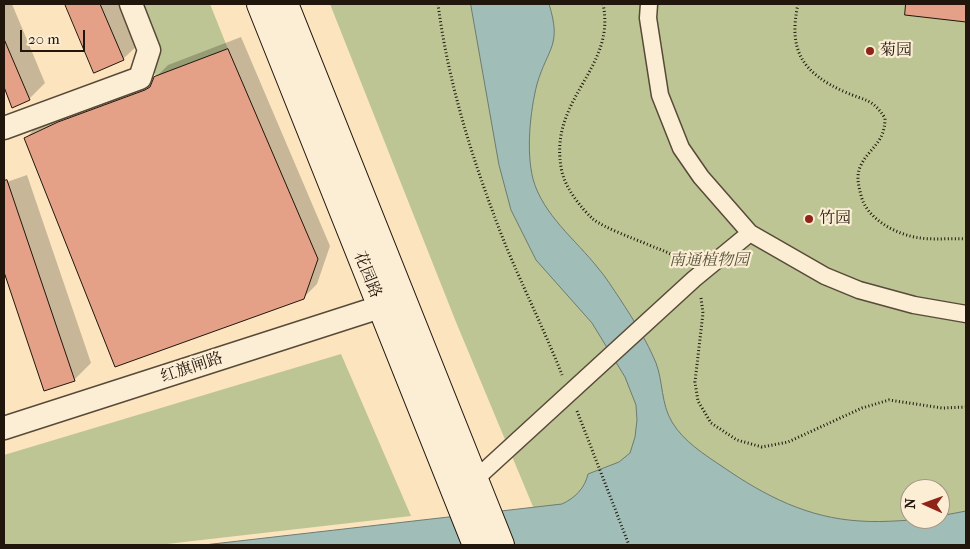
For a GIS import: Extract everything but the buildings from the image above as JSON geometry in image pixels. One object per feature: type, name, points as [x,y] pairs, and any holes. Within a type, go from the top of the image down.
[{"type":"main road","name":"花园路","points":[[261,4],[380,307],[469,496],[500,545]]},
{"type":"main road","name":"花园路","points":[[284,4],[469,496],[477,545]]},
{"type":"street","points":[[4,128],[140,78],[149,50],[131,4]]},
{"type":"street","points":[[650,4],[648,18],[660,95],[681,148],[701,177],[750,233],[825,276],[859,290],[914,306],[966,314]]},
{"type":"street","points":[[469,496],[570,393],[694,278],[750,233]]},
{"type":"street","name":"红旗闸路","points":[[4,428],[380,307]]},
{"type":"path","points":[[438,4],[453,86],[477,167],[500,232],[570,393],[629,545]]},
{"type":"path","points":[[798,4],[794,40],[799,56],[807,67],[820,79],[846,92],[869,99],[886,118],[886,128],[874,150],[861,164],[857,178],[862,200],[874,218],[897,233],[920,238],[966,240]]},
{"type":"green space","points":[[126,4],[210,4],[228,49],[156,76]]},
{"type":"green space","name":"南通植物园","points":[[330,4],[966,4],[966,545],[549,545],[456,322]]},
{"type":"green space","points":[[341,354],[411,516],[158,545],[4,545],[4,455]]},
{"type":"water","points":[[471,4],[549,4],[553,18],[554,38],[537,84],[532,107],[529,144],[533,179],[544,204],[552,216],[604,275],[640,330],[656,363],[668,415],[677,429],[688,441],[739,478],[771,496],[805,510],[841,519],[900,521],[900,529],[950,529],[950,514],[966,511],[966,545],[204,545],[562,504],[579,492],[588,474],[619,462],[630,453],[635,437],[637,420],[636,405],[625,377],[592,323],[536,260],[511,210],[499,165]]},
{"type":"place","name":"菊园","points":[[870,51]]},
{"type":"place","name":"竹园","points":[[809,219]]}]
